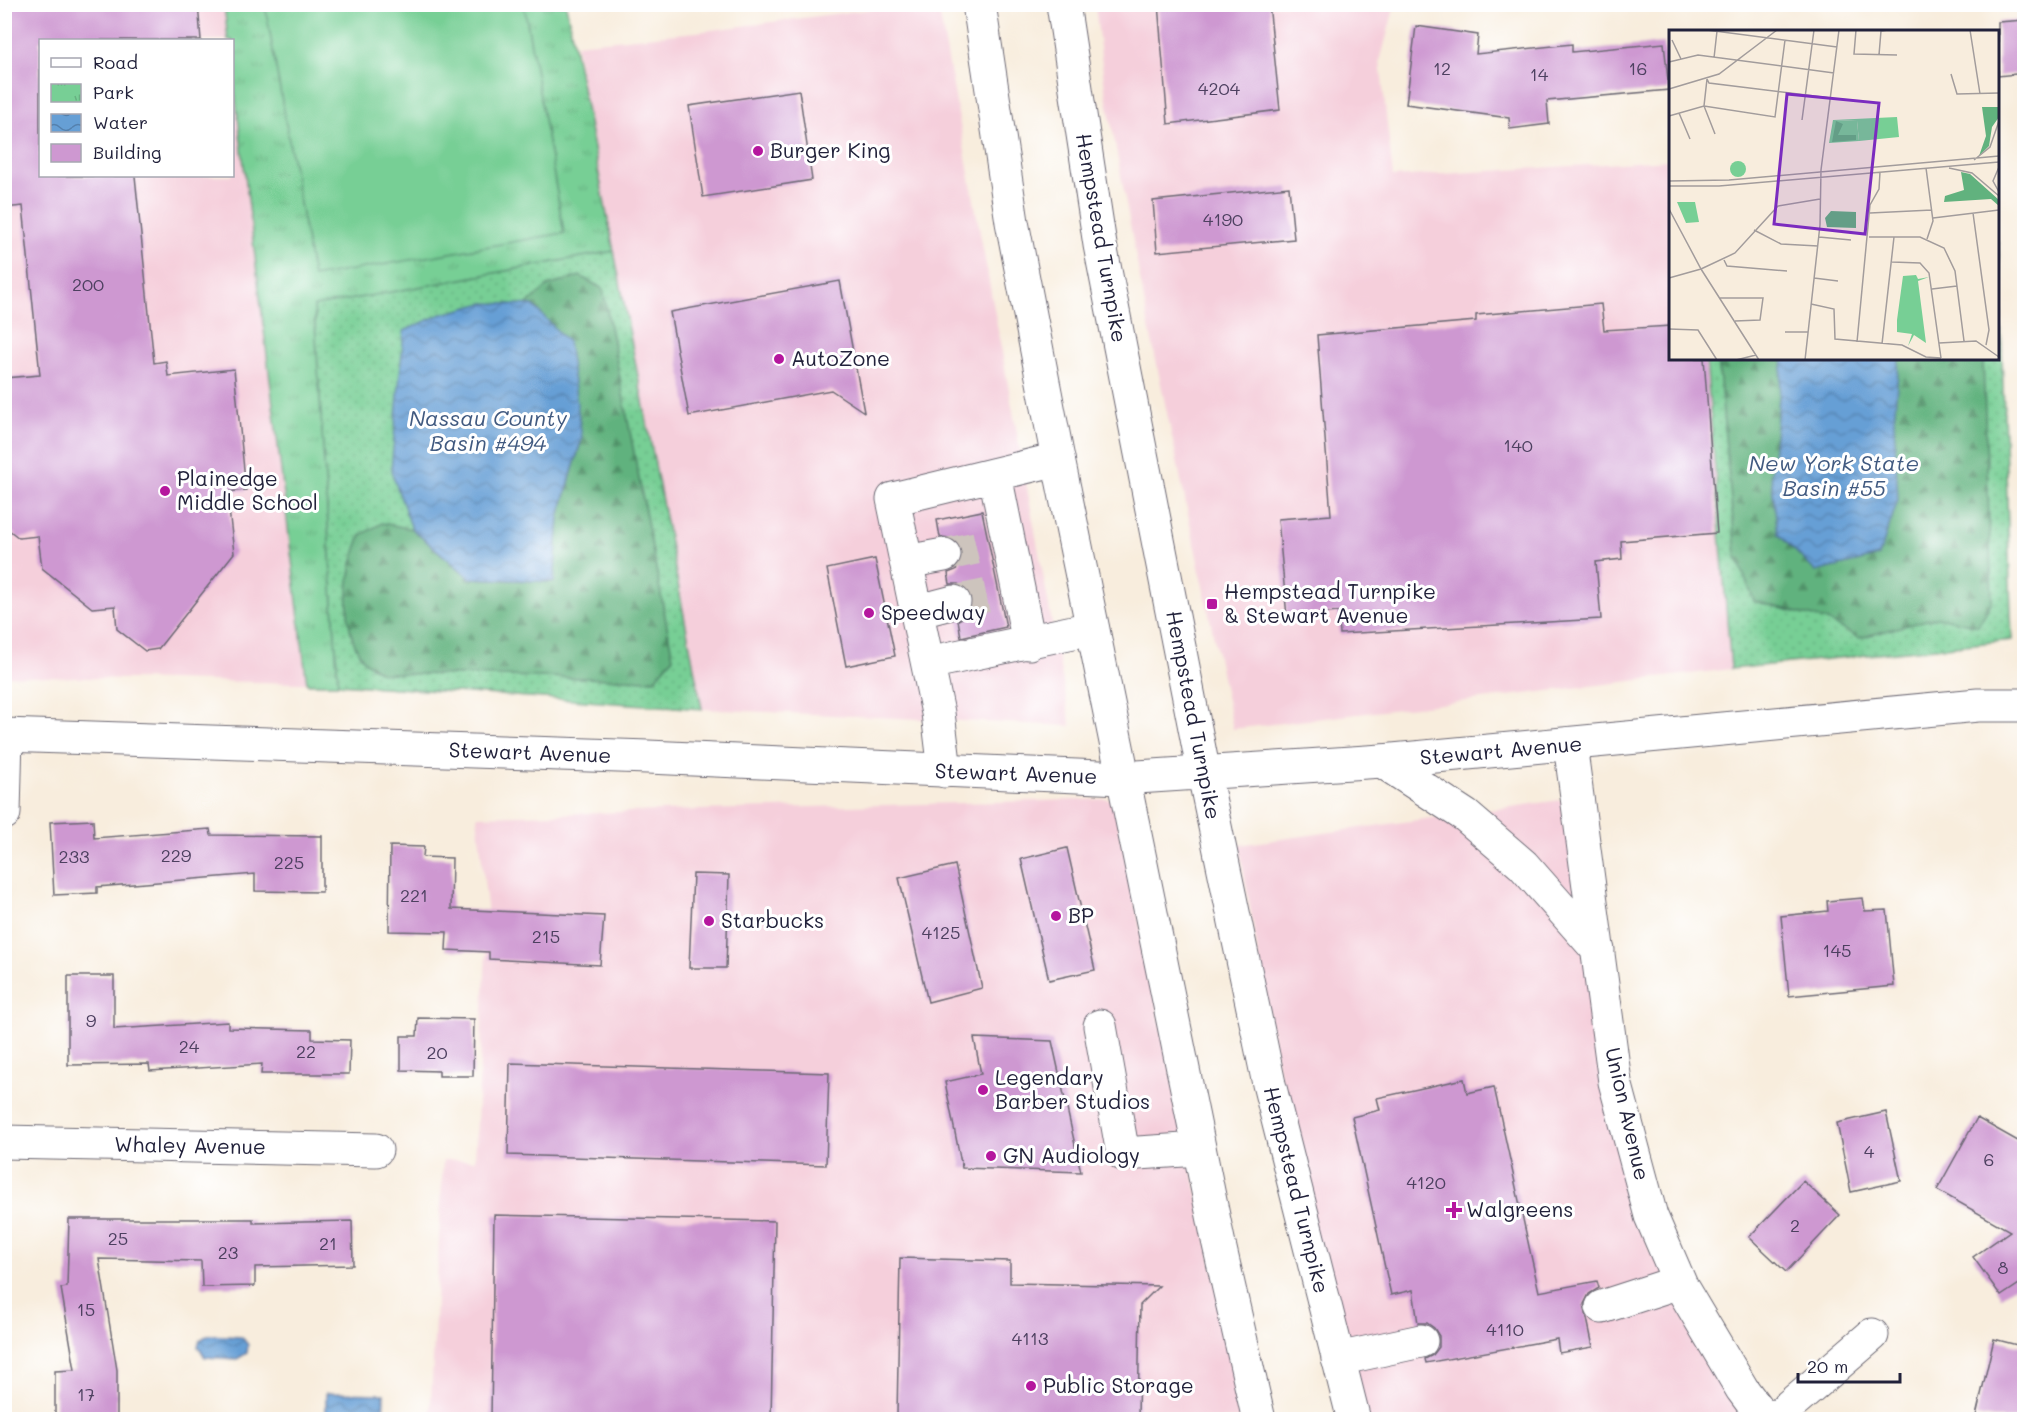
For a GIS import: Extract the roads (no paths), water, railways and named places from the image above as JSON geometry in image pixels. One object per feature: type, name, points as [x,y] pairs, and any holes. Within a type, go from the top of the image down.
[{"type":"main road","points":[[979,4],[1012,222],[1058,459],[1199,1149],[1259,1419]]},
{"type":"main road","name":"Hempstead Turnpike","points":[[1063,4],[1100,245],[1204,774],[1269,1084],[1354,1419]]},
{"type":"main road","points":[[945,771],[928,663],[893,499],[1058,459]]},
{"type":"main road","points":[[995,475],[998,542],[1008,591],[1029,643]]},
{"type":"main road","points":[[906,562],[944,555]]},
{"type":"main road","points":[[916,612],[954,602]]},
{"type":"main road","points":[[928,663],[1092,628]]},
{"type":"main road","name":"Stewart Avenue","points":[[5,735],[636,757],[1122,778],[1382,762],[1978,705],[2025,705]]},
{"type":"main road","points":[[4,813],[5,735]]},
{"type":"main road","name":"Union Avenue","points":[[1570,744],[1615,1082],[1651,1216],[1679,1282],[1742,1389],[1765,1419]]},
{"type":"main road","points":[[1382,762],[1466,816],[1523,865],[1598,950]]},
{"type":"main road","points":[[1100,1026],[1123,1154],[1199,1149]]},
{"type":"main road","name":"Whaley Avenue","points":[[4,1142],[376,1150]]},
{"type":"main road","points":[[1602,1307],[1679,1282]]},
{"type":"main road","points":[[1773,1419],[1872,1335]]},
{"type":"main road","points":[[1338,1359],[1421,1341]]},
{"type":"water","name":"Nassau County Basin #494","points":[[484,303],[533,305],[568,342],[582,438],[559,517],[554,582],[470,578],[412,529],[391,471],[404,331],[439,315]]},
{"type":"water","name":"New York State Basin #55","points":[[1783,360],[1899,360],[1894,422],[1898,500],[1879,556],[1816,572],[1778,534],[1771,476]]},
{"type":"water","points":[[208,1335],[242,1337],[248,1345],[247,1353],[237,1359],[205,1357],[198,1347],[200,1340]]},
{"type":"water","points":[[326,1393],[384,1394],[383,1419],[326,1419]]},
{"type":"tunnel","points":[[944,555],[989,545]]},
{"type":"tunnel","points":[[954,602],[999,593]]},
{"type":"place","name":"Burger King","points":[[758,151]]},
{"type":"place","name":"AutoZone","points":[[779,359]]},
{"type":"place","name":"Plainedge Middle School","points":[[165,491]]},
{"type":"place","name":"Hempstead Turnpike & Stewart Avenue","points":[[1212,604]]},
{"type":"place","name":"Speedway","points":[[869,613]]},
{"type":"place","name":"BP","points":[[1056,916]]},
{"type":"place","name":"Starbucks","points":[[709,921]]},
{"type":"place","name":"Legendary Barber Studios","points":[[983,1090]]},
{"type":"place","name":"GN Audiology","points":[[991,1156]]},
{"type":"place","name":"Walgreens","points":[[1454,1210]]},
{"type":"place","name":"Public Storage","points":[[1031,1386]]}]
